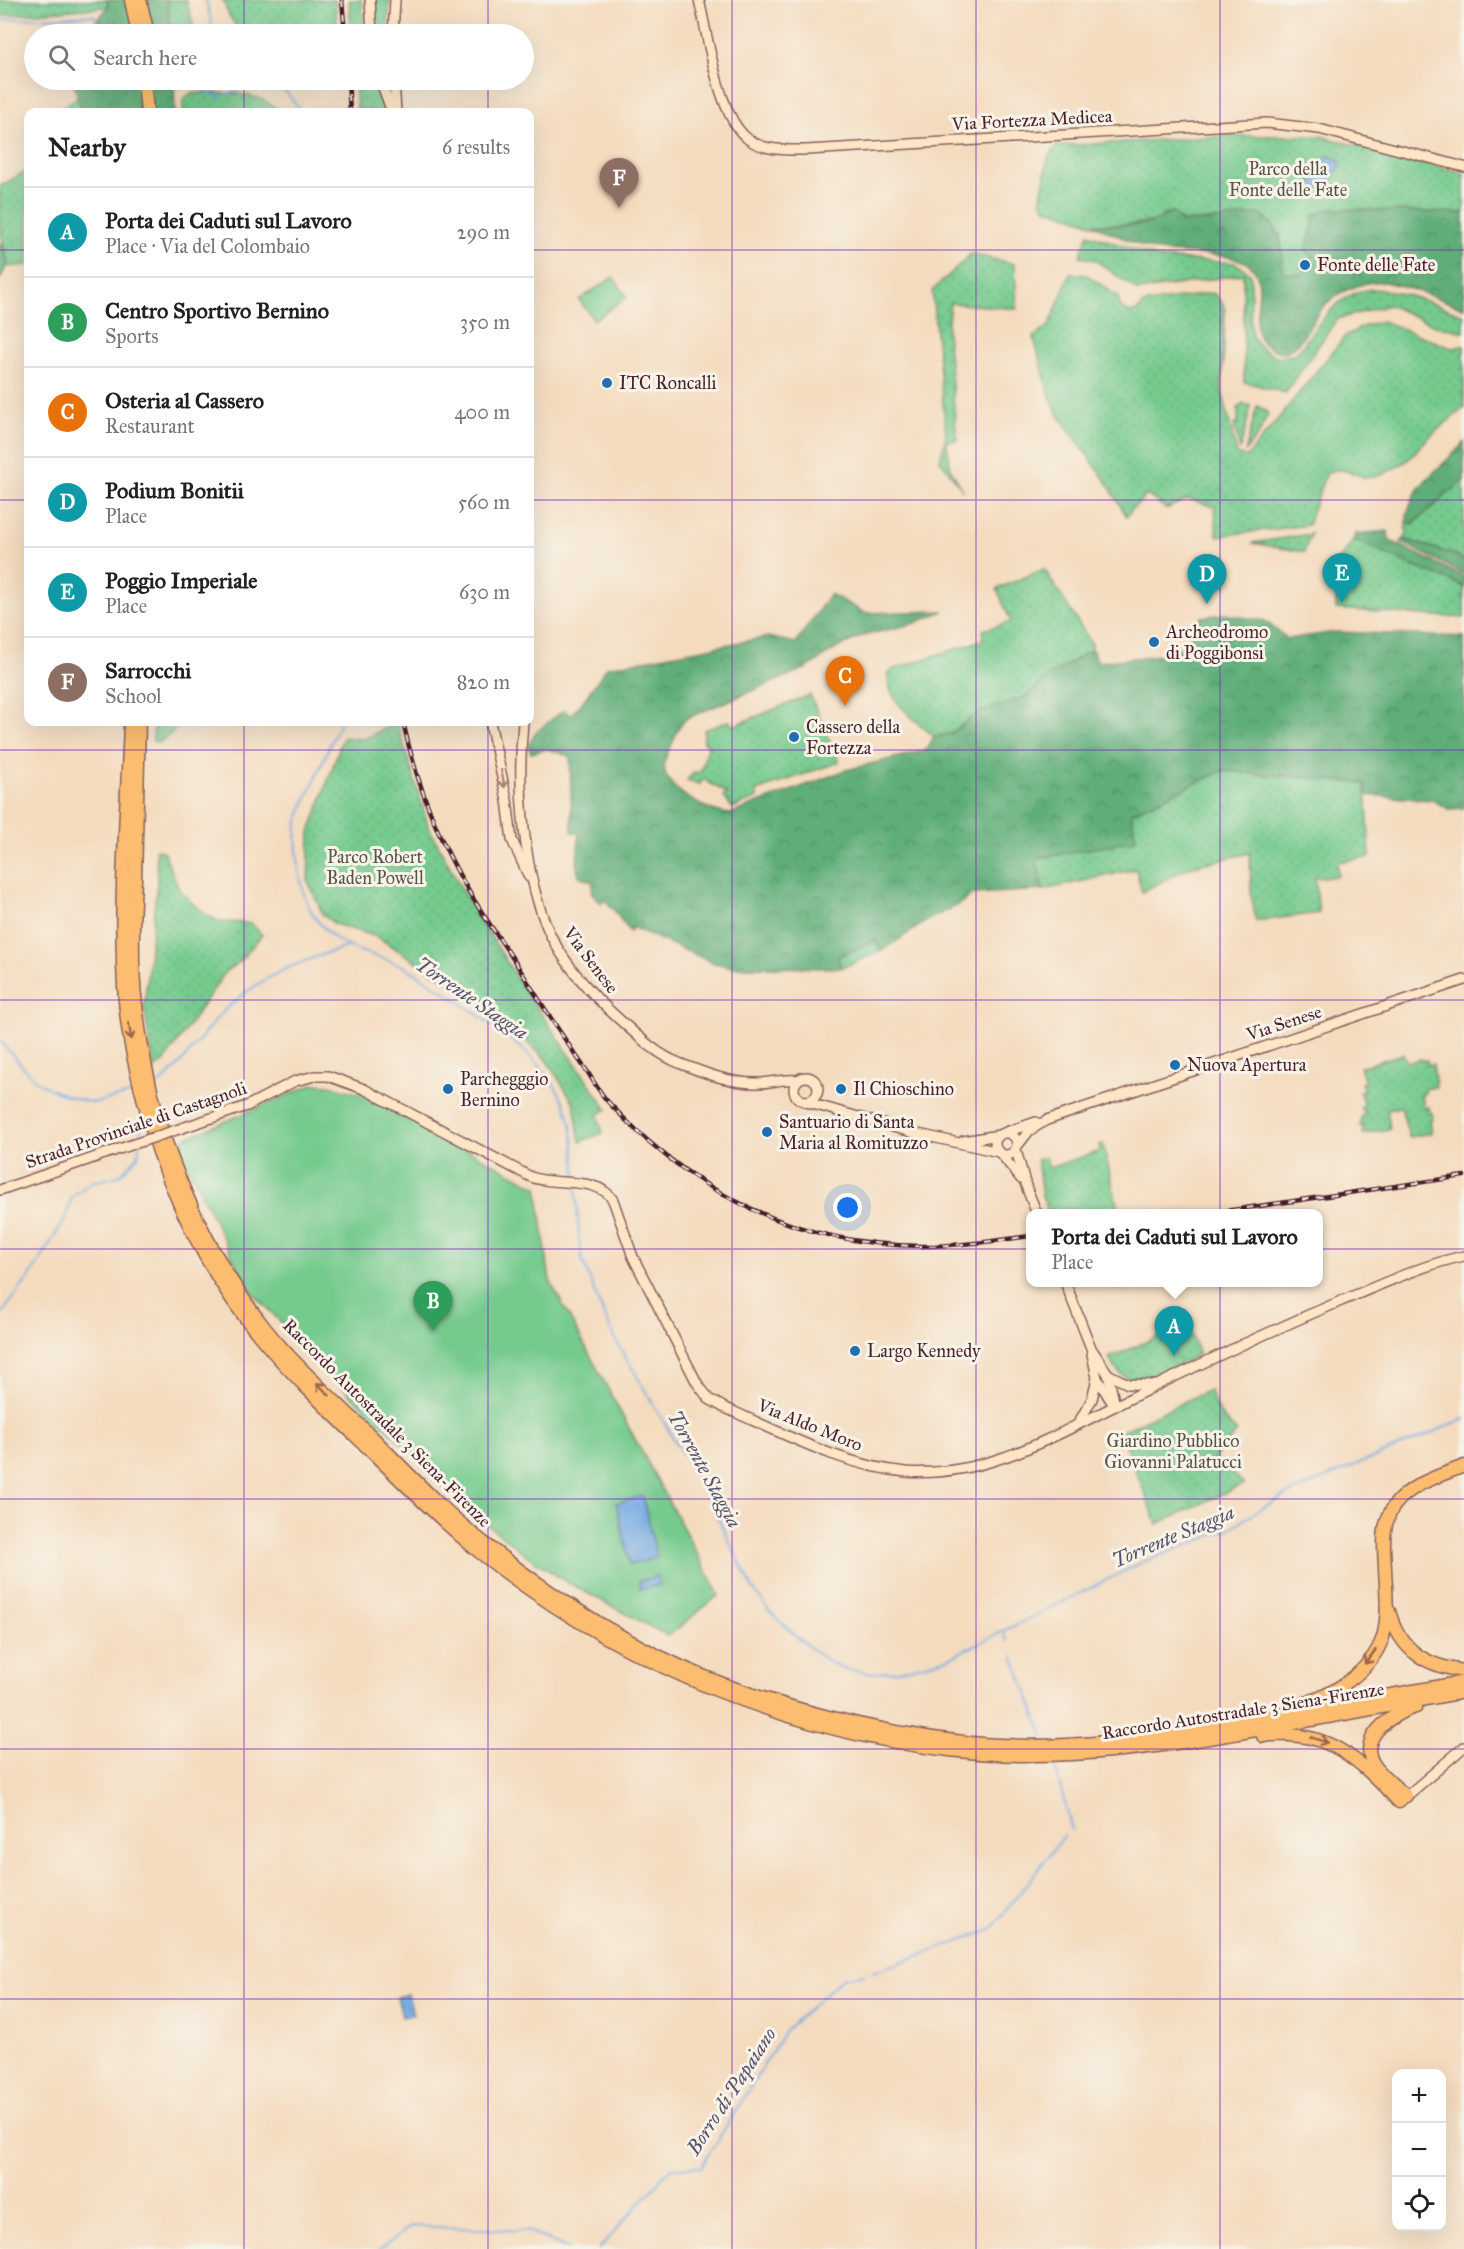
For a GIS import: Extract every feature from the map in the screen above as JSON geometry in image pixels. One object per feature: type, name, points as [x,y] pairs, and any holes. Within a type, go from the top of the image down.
[{"type":"highway","points":[[131,0],[136,24]]},
{"type":"highway","points":[[140,0],[146,24]]},
{"type":"highway","points":[[145,90],[147,108]]},
{"type":"highway","points":[[154,90],[156,108]]},
{"type":"highway","name":"Raccordo Autostradale 3 Siena-Firenze","points":[[130,726],[123,918],[125,1003],[154,1122],[188,1221],[225,1289],[259,1335],[299,1381],[416,1495],[476,1549],[544,1598],[601,1635],[659,1666],[744,1702],[891,1741],[979,1753],[1095,1753],[1184,1743],[1464,1692]]},
{"type":"highway","name":"Raccordo Autostradale 3 Siena-Firenze","points":[[140,726],[134,926],[135,1002],[140,1062]]},
{"type":"highway","name":"Raccordo Autostradale 3 Siena-Firenze","points":[[154,1122],[196,1217],[234,1286],[266,1329],[306,1373],[423,1488],[482,1542],[551,1592],[607,1628],[704,1676],[749,1693],[863,1725],[957,1742],[1074,1745],[1155,1737],[1464,1682]]},
{"type":"highway","points":[[1155,1737],[1196,1725],[1291,1707],[1335,1690],[1356,1674],[1376,1651],[1383,1634],[1387,1603],[1384,1533],[1390,1513],[1402,1497],[1413,1488],[1464,1466]]},
{"type":"highway","points":[[1387,1603],[1395,1630],[1406,1645],[1422,1658],[1435,1664],[1464,1671]]},
{"type":"highway","points":[[1403,1799],[1373,1764],[1370,1748],[1377,1731],[1385,1721],[1404,1711],[1464,1698]]},
{"type":"highway","points":[[1095,1753],[1147,1753],[1270,1735],[1299,1735],[1326,1742],[1347,1753],[1403,1799]]},
{"type":"main road","points":[[370,0],[371,24]]},
{"type":"main road","points":[[394,24],[395,0]]},
{"type":"main road","name":"Via Fortezza Medicea","points":[[699,0],[719,86],[729,114],[747,139],[773,148],[807,150],[1267,123],[1319,129],[1464,167]]},
{"type":"main road","points":[[384,90],[392,108]]},
{"type":"main road","points":[[394,90],[394,108]]},
{"type":"main road","points":[[491,726],[507,800],[511,835],[519,858],[533,885]]},
{"type":"main road","name":"Via Senese","points":[[523,726],[521,766],[526,832],[533,885],[547,927],[562,954],[592,992],[633,1032],[656,1050],[680,1064],[740,1082],[762,1083],[786,1088],[795,1092],[799,1099],[838,1112],[1000,1153]]},
{"type":"main road","points":[[511,835],[520,839],[526,832]]},
{"type":"main road","name":"Via Senese","points":[[955,1142],[1002,1134],[1047,1120],[1464,980]]},
{"type":"main road","name":"Strada Provinciale di Castagnoli","points":[[0,1190],[247,1106],[295,1081],[315,1076],[328,1076],[364,1089],[538,1180],[589,1185],[611,1196]]},
{"type":"main road","name":"Via Senese","points":[[762,1083],[807,1077],[814,1080],[818,1086],[818,1094],[838,1112]]},
{"type":"main road","points":[[795,1092],[798,1080]]},
{"type":"main road","points":[[806,1102],[813,1100],[818,1094]]},
{"type":"main road","name":"Via Senese","points":[[1017,1148],[1031,1128],[1047,1120]]},
{"type":"main road","points":[[1026,1186],[1000,1153],[995,1142],[1002,1134],[1015,1136],[1026,1186],[1035,1209]]},
{"type":"main road","points":[[1000,1153],[1007,1155],[1017,1148]]},
{"type":"main road","name":"Via Aldo Moro","points":[[611,1196],[633,1257],[702,1392],[717,1404],[849,1460],[876,1467],[914,1472],[961,1470],[989,1463],[1023,1450],[1264,1334],[1369,1289],[1464,1256]]},
{"type":"main road","points":[[1067,1287],[1091,1348],[1097,1378],[1114,1406]]},
{"type":"main road","points":[[1091,1348],[1108,1374],[1114,1406]]},
{"type":"main road","points":[[1108,1374],[1128,1384],[1158,1384]]},
{"type":"main road","points":[[1078,1423],[1092,1399],[1097,1378]]},
{"type":"main road","points":[[1403,1799],[1464,1747]]},
{"type":"green space","points":[[0,0],[107,0],[108,7],[0,16]]},
{"type":"green space","points":[[107,0],[167,0],[170,24],[94,24],[108,7]]},
{"type":"green space","points":[[167,0],[186,0],[193,24],[170,24]]},
{"type":"green space","points":[[223,0],[335,0],[337,24],[234,24]]},
{"type":"green space","points":[[349,0],[362,0],[363,24],[350,24]]},
{"type":"green space","points":[[375,0],[390,0],[388,24],[376,24]]},
{"type":"green space","points":[[75,90],[174,90],[175,108],[81,108]]},
{"type":"green space","points":[[356,90],[376,90],[386,105],[384,108],[357,108]]},
{"type":"green space","points":[[191,93],[239,94],[261,99],[276,108],[183,108],[183,100]]},
{"type":"green space","points":[[78,97],[81,108],[61,108]]},
{"type":"green space","name":"Parco della Fonte delle Fate","points":[[1229,136],[1320,136],[1464,173],[1464,213],[1331,209],[1315,215],[1306,251],[1313,256],[1302,274],[1284,274],[1280,235],[1265,217],[1183,222],[1172,212],[1166,213],[1157,221],[1132,224],[1092,224],[1046,208],[1042,203],[1048,157],[1057,146]]},
{"type":"green space","points":[[24,172],[24,265],[6,267],[8,262],[0,230],[0,186]]},
{"type":"green space","points":[[1330,209],[1464,213],[1464,308],[1401,286],[1382,282],[1367,283],[1351,288],[1329,301],[1295,346],[1283,352],[1277,351],[1261,341],[1257,332],[1258,277],[1253,268],[1246,263],[1223,256],[1152,249],[1092,224],[1140,224],[1156,221],[1172,212],[1183,222],[1259,214],[1267,219],[1277,231],[1282,247],[1284,273],[1302,274],[1313,256],[1306,251],[1315,215]]},
{"type":"green space","points":[[1088,234],[1159,258],[1235,263],[1250,273],[1253,336],[1261,348],[1274,355],[1282,357],[1296,353],[1332,308],[1347,297],[1366,290],[1376,289],[1401,293],[1464,315],[1464,332],[1434,325],[1389,305],[1337,319],[1286,393],[1244,382],[1243,274],[1138,291],[1095,260],[1080,257]]},
{"type":"green space","points":[[0,242],[8,262],[0,280]]},
{"type":"green space","points":[[971,254],[1015,264],[1017,309],[950,303],[947,331],[957,440],[947,442],[950,468],[964,492],[940,460],[946,435],[932,291]]},
{"type":"green space","points":[[1070,273],[1087,275],[1118,297],[1120,306],[1130,313],[1139,310],[1143,304],[1211,293],[1216,295],[1225,307],[1222,391],[1237,454],[1247,457],[1346,335],[1382,321],[1452,348],[1464,346],[1464,408],[1428,438],[1407,461],[1382,475],[1367,478],[1342,470],[1328,472],[1308,525],[1217,536],[1215,507],[1188,499],[1166,509],[1147,495],[1127,517],[1106,481],[1057,413],[1036,346],[1034,337],[1049,326]]},
{"type":"green space","points":[[613,277],[627,297],[594,320],[579,300]]},
{"type":"green space","points":[[1243,404],[1251,406],[1240,450],[1234,424],[1238,424],[1238,408]]},
{"type":"green space","points":[[1257,406],[1266,411],[1268,415],[1261,431],[1245,452]]},
{"type":"green space","points":[[1464,442],[1464,480],[1414,523],[1406,524],[1409,509],[1420,487]]},
{"type":"green space","points":[[1464,480],[1464,561],[1456,555],[1404,539],[1407,534],[1406,524],[1414,523]]},
{"type":"green space","points":[[1388,531],[1389,540],[1464,577],[1464,587],[1353,540],[1356,534]]},
{"type":"green space","points":[[1311,534],[1304,552],[1252,543]]},
{"type":"green space","points":[[1404,539],[1456,555],[1464,561],[1464,574],[1401,542]]},
{"type":"green space","points":[[1353,540],[1464,587],[1464,618],[1336,609],[1336,564]]},
{"type":"green space","points":[[1044,569],[1092,644],[1092,649],[1052,674],[1025,697],[980,712],[950,734],[934,736],[910,716],[895,699],[888,681],[889,672],[980,641],[983,638],[983,630],[1011,622],[997,589]]},
{"type":"green space","points":[[830,594],[865,613],[944,611],[912,624],[862,636],[837,648],[805,669],[687,718],[678,729],[664,763],[665,773],[670,782],[688,798],[710,809],[730,814],[846,770],[927,750],[934,736],[950,734],[980,712],[1025,697],[1052,674],[1092,649],[1098,662],[1162,655],[1185,646],[1201,617],[1224,614],[1265,621],[1288,639],[1336,632],[1464,637],[1464,808],[1449,809],[1432,800],[1366,795],[1365,783],[1222,771],[1131,813],[1136,840],[1036,859],[1043,890],[972,894],[881,951],[876,940],[838,957],[841,968],[734,967],[714,963],[632,927],[630,932],[606,900],[601,903],[592,893],[593,882],[579,876],[577,867],[579,834],[572,832],[570,756],[547,749],[531,753],[528,746],[536,732],[564,710],[570,715],[581,704],[607,667],[768,637],[796,643]]},
{"type":"green space","points":[[810,695],[839,762],[756,791],[758,798],[732,808],[723,796],[727,793],[703,779],[700,784],[687,780],[694,772],[700,773],[709,745],[704,743],[704,730],[729,721],[733,726]]},
{"type":"green space","points":[[154,726],[180,726],[159,743],[153,741]]},
{"type":"green space","name":"Parco Robert Baden Powell","points":[[389,726],[398,726],[429,828],[465,895],[518,980],[607,1109],[598,1115],[603,1133],[580,1142],[574,1103],[545,1058],[487,1006],[377,937],[335,924],[323,915],[308,881],[310,832],[343,737],[364,739]]},
{"type":"green space","points":[[1222,771],[1366,783],[1370,857],[1337,862],[1338,876],[1315,878],[1319,913],[1256,921],[1251,894],[1250,853],[1189,867],[1142,892],[1136,869],[1043,890],[1036,859],[1136,840],[1131,813]]},
{"type":"green space","points":[[156,849],[164,852],[178,887],[192,903],[220,922],[251,923],[262,935],[237,964],[226,971],[164,1062],[154,1069],[144,1008],[157,882]]},
{"type":"green space","points":[[876,939],[881,951],[841,968],[837,957]]},
{"type":"green space","points":[[1403,1054],[1407,1062],[1422,1059],[1422,1061],[1427,1060],[1428,1065],[1433,1064],[1436,1087],[1425,1089],[1425,1093],[1422,1094],[1424,1108],[1429,1107],[1432,1113],[1433,1119],[1430,1120],[1432,1133],[1409,1137],[1401,1107],[1387,1109],[1390,1129],[1363,1134],[1363,1126],[1360,1126],[1361,1116],[1365,1115],[1364,1110],[1361,1110],[1361,1106],[1364,1106],[1360,1092],[1364,1091],[1361,1083],[1365,1082],[1360,1067]]},
{"type":"green space","points":[[314,1084],[329,1085],[364,1095],[537,1187],[550,1281],[719,1595],[668,1636],[565,1581],[485,1523],[332,1377],[246,1285],[176,1142]]},
{"type":"green space","points":[[1103,1144],[1118,1209],[1047,1209],[1042,1196],[1037,1159],[1046,1158],[1049,1168],[1100,1151],[1099,1145]]},
{"type":"green space","points":[[1187,1324],[1199,1354],[1163,1373],[1138,1380],[1127,1378],[1117,1371],[1109,1358]]},
{"type":"green space","name":"Giardino Pubblico Giovanni Palatucci","points":[[1209,1390],[1222,1417],[1237,1432],[1214,1458],[1244,1484],[1157,1524],[1120,1432]]},
{"type":"water","points":[[1330,156],[1339,160],[1341,167],[1334,174],[1330,186],[1325,189],[1317,188],[1312,181],[1313,172],[1322,159]]},
{"type":"water","points":[[643,1496],[657,1558],[630,1565],[616,1503]]},
{"type":"water","points":[[658,1576],[660,1585],[640,1589],[639,1581]]},
{"type":"water","points":[[408,1994],[413,2015],[402,2017],[397,1997]]},
{"type":"waterway","name":"Torrente Staggia","points":[[206,0],[212,24]]},
{"type":"waterway","points":[[0,20],[94,15],[98,24]]},
{"type":"waterway","points":[[203,90],[219,97],[240,90]]},
{"type":"waterway","name":"Torrente Staggia","points":[[280,90],[286,92],[299,108]]},
{"type":"waterway","name":"Torrente Staggia","points":[[338,726],[297,825],[296,842],[301,884],[313,915],[328,933],[339,941],[354,949],[394,963],[438,987],[531,1057],[544,1071],[564,1102],[573,1134],[576,1179]]},
{"type":"waterway","points":[[155,1086],[181,1063],[220,1015],[248,991],[279,972],[347,947]]},
{"type":"waterway","points":[[0,1041],[35,1080],[70,1097],[93,1103],[138,1092]]},
{"type":"waterway","points":[[140,1140],[143,1115]]},
{"type":"waterway","points":[[0,1316],[33,1272],[65,1219],[72,1197],[91,1182],[119,1176],[138,1156],[139,1145]]},
{"type":"waterway","name":"Torrente Staggia","points":[[576,1185],[582,1259],[599,1303],[615,1339],[706,1494],[752,1587],[769,1611],[798,1638],[829,1662],[849,1670],[872,1673],[899,1671],[949,1658],[1145,1561],[1231,1528],[1260,1509],[1295,1491],[1464,1419]]},
{"type":"waterway","name":"Borro di Papaiano","points":[[1003,1631],[1007,1641]]},
{"type":"waterway","name":"Borro di Papaiano","points":[[1013,1656],[1044,1737]]},
{"type":"waterway","name":"Borro di Papaiano","points":[[1055,1767],[1072,1830]]},
{"type":"waterway","name":"Borro di Papaiano","points":[[873,1972],[991,1930],[1064,1836]]},
{"type":"waterway","name":"Borro di Papaiano","points":[[599,2249],[671,2168],[701,2167],[785,2031],[842,1978],[865,1974]]},
{"type":"waterway","points":[[379,2249],[412,2226],[528,2231],[569,2249]]},
{"type":"railway","points":[[342,0],[344,24]]},
{"type":"railway","points":[[349,90],[350,108]]},
{"type":"railway","points":[[404,726],[414,765],[437,829],[474,900],[604,1097],[643,1136],[677,1164],[713,1189],[751,1209],[791,1225],[832,1236],[876,1243],[922,1246],[1026,1236]]},
{"type":"railway","points":[[1239,1209],[1464,1176]]},
{"type":"place","name":"Sarrocchi","points":[[619,208]]},
{"type":"place","name":"Fonte delle Fate","points":[[1305,265]]},
{"type":"place","name":"ITC Roncalli","points":[[607,383]]},
{"type":"place","name":"Poggio Imperiale","points":[[1342,603]]},
{"type":"place","name":"Podium Bonitii","points":[[1207,604]]},
{"type":"place","name":"Archeodromo di Poggibonsi","points":[[1154,642]]},
{"type":"place","name":"Osteria al Cassero","points":[[845,706]]},
{"type":"place","name":"Cassero della Fortezza","points":[[794,737]]},
{"type":"place","name":"Nuova Apertura","points":[[1175,1065]]},
{"type":"place","name":"Parchegggio Bernino","points":[[448,1089]]},
{"type":"place","name":"Il Chioschino","points":[[841,1089]]},
{"type":"place","name":"Santuario di Santa Maria al Romituzzo","points":[[767,1132]]},
{"type":"place","name":"Centro Sportivo Bernino","points":[[433,1331]]},
{"type":"place","name":"Largo Kennedy","points":[[855,1351]]},
{"type":"place","name":"Porta dei Caduti sul Lavoro","points":[[1174,1356]]}]
